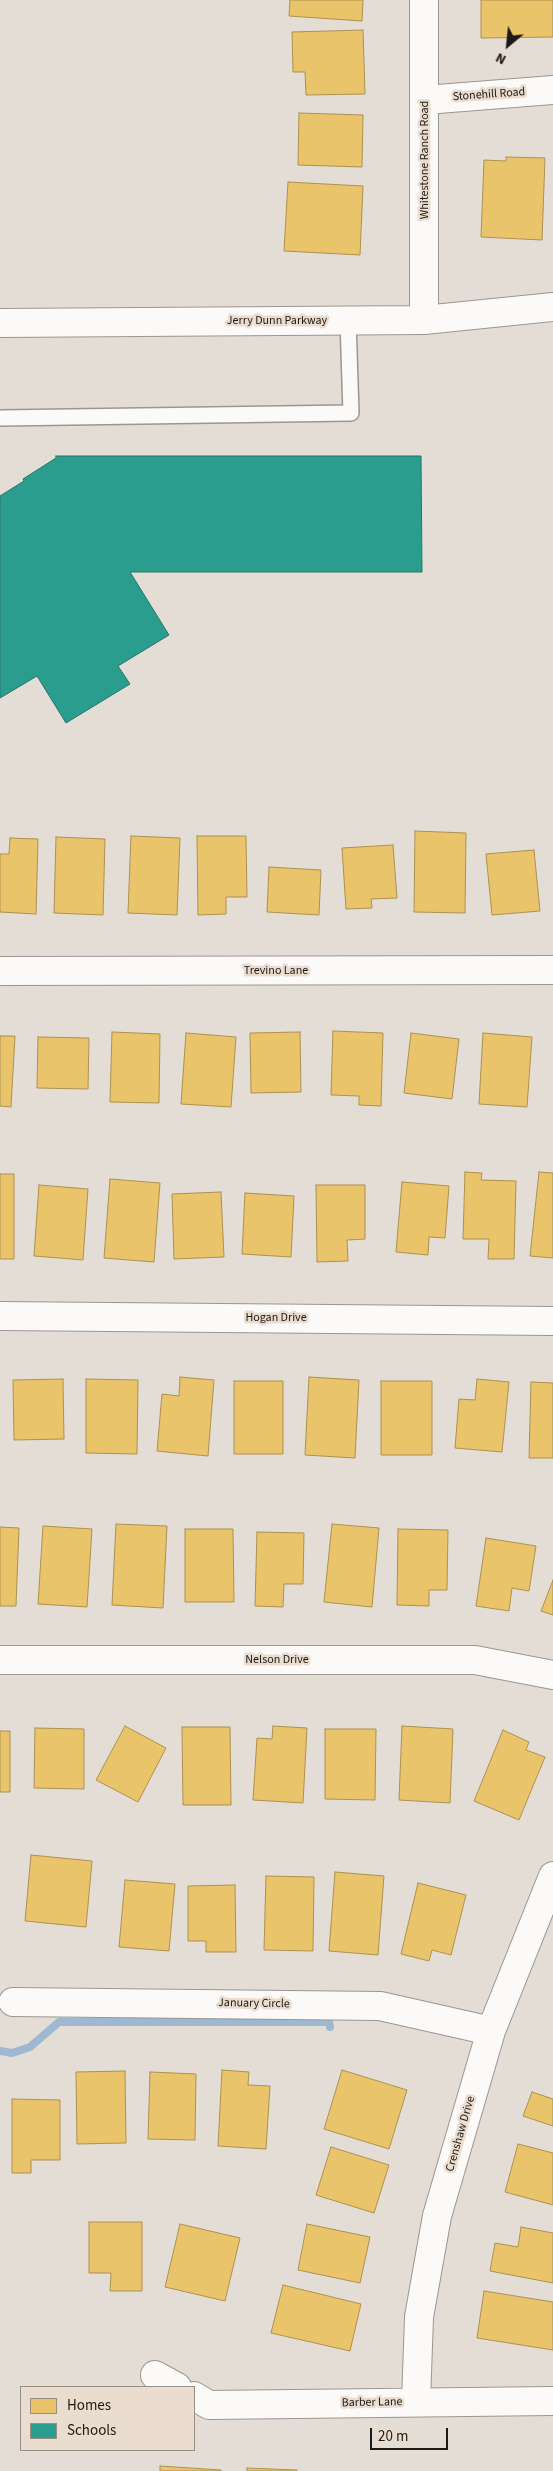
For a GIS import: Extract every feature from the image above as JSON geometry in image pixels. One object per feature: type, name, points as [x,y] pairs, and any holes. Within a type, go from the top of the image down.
[{"type":"street","name":"Whitestone Ranch Road","points":[[424,0],[424,320]]},
{"type":"street","name":"Stonehill Road","points":[[425,100],[553,90]]},
{"type":"street","name":"Jerry Dunn Parkway","points":[[0,323],[424,320],[553,307]]},
{"type":"street","name":"Trevino Lane","points":[[0,971],[553,970]]},
{"type":"street","name":"Hogan Drive","points":[[0,1316],[553,1321]]},
{"type":"street","name":"Nelson Drive","points":[[0,1660],[475,1660],[553,1676]]},
{"type":"street","name":"Crenshaw Drive","points":[[416,2402],[419,2317],[437,2216],[492,2031],[553,1876]]},
{"type":"street","name":"January Circle","points":[[13,2002],[380,2006],[492,2031]]},
{"type":"street","name":"Barber Lane","points":[[195,2397],[209,2405],[553,2401]]},
{"type":"lane","points":[[0,418],[351,414],[348,320]]},
{"type":"building: Homes","points":[[290,0],[363,0],[362,21],[289,16]]},
{"type":"building: Homes","points":[[481,0],[553,0],[553,37],[481,38]]},
{"type":"building: Homes","points":[[363,30],[365,94],[306,95],[305,72],[293,72],[292,32]]},
{"type":"building: Homes","points":[[299,113],[363,115],[362,167],[298,165]]},
{"type":"building: Homes","points":[[506,157],[545,158],[542,240],[481,237],[484,160],[506,161]]},
{"type":"building: Homes","points":[[288,182],[363,186],[360,255],[284,251]]},
{"type":"building: Homes","points":[[415,831],[466,833],[465,913],[414,912]]},
{"type":"building: Homes","points":[[131,836],[180,838],[177,915],[128,913]]},
{"type":"building: Homes","points":[[197,836],[246,836],[247,897],[226,897],[226,914],[198,915]]},
{"type":"building: Homes","points":[[56,837],[105,839],[103,915],[54,913]]},
{"type":"building: Homes","points":[[10,838],[38,839],[36,914],[0,912],[0,854],[9,854]]},
{"type":"building: Homes","points":[[393,845],[397,898],[371,899],[372,908],[346,909],[342,848]]},
{"type":"building: Homes","points":[[534,850],[540,911],[492,915],[486,854]]},
{"type":"building: Homes","points":[[269,867],[321,870],[319,915],[267,912]]},
{"type":"building: Homes","points":[[333,1031],[383,1033],[381,1106],[359,1105],[359,1096],[331,1095]]},
{"type":"building: Homes","points":[[112,1032],[160,1034],[159,1103],[110,1102]]},
{"type":"building: Homes","points":[[300,1032],[301,1092],[251,1093],[250,1033]]},
{"type":"building: Homes","points":[[186,1033],[236,1037],[231,1107],[181,1104]]},
{"type":"building: Homes","points":[[411,1033],[459,1039],[452,1099],[404,1093]]},
{"type":"building: Homes","points":[[483,1033],[532,1037],[527,1107],[479,1104]]},
{"type":"building: Homes","points":[[0,1036],[15,1036],[11,1107],[0,1106]]},
{"type":"building: Homes","points":[[38,1037],[89,1038],[88,1089],[37,1088]]},
{"type":"building: Homes","points":[[465,1172],[482,1173],[481,1180],[516,1181],[514,1259],[488,1259],[489,1239],[463,1239]]},
{"type":"building: Homes","points":[[539,1172],[553,1173],[553,1258],[530,1256]]},
{"type":"building: Homes","points":[[0,1174],[14,1174],[14,1259],[0,1259]]},
{"type":"building: Homes","points":[[110,1179],[160,1183],[154,1262],[104,1258]]},
{"type":"building: Homes","points":[[402,1182],[449,1186],[445,1238],[429,1237],[428,1255],[396,1252]]},
{"type":"building: Homes","points":[[39,1185],[88,1189],[83,1260],[34,1256]]},
{"type":"building: Homes","points":[[316,1185],[365,1185],[365,1239],[347,1240],[348,1261],[317,1262]]},
{"type":"building: Homes","points":[[221,1192],[224,1257],[174,1259],[172,1194]]},
{"type":"building: Homes","points":[[245,1193],[294,1196],[291,1257],[242,1254]]},
{"type":"building: Homes","points":[[180,1377],[214,1380],[208,1456],[157,1451],[162,1394],[179,1396]]},
{"type":"building: Homes","points":[[309,1377],[359,1380],[355,1458],[305,1455]]},
{"type":"building: Homes","points":[[63,1379],[64,1439],[14,1440],[13,1380]]},
{"type":"building: Homes","points":[[86,1379],[138,1380],[137,1454],[86,1453]]},
{"type":"building: Homes","points":[[477,1379],[509,1382],[502,1452],[455,1448],[459,1399],[475,1400]]},
{"type":"building: Homes","points":[[234,1381],[283,1381],[283,1454],[234,1454]]},
{"type":"building: Homes","points":[[381,1381],[432,1381],[432,1455],[381,1455]]},
{"type":"building: Homes","points":[[531,1382],[553,1383],[553,1458],[529,1458]]},
{"type":"building: Homes","points":[[116,1524],[167,1526],[163,1608],[112,1605]]},
{"type":"building: Homes","points":[[332,1524],[379,1528],[372,1607],[324,1602]]},
{"type":"building: Homes","points":[[43,1526],[92,1529],[87,1607],[38,1604]]},
{"type":"building: Homes","points":[[0,1527],[19,1528],[16,1606],[0,1606]]},
{"type":"building: Homes","points":[[185,1529],[233,1529],[234,1602],[185,1602]]},
{"type":"building: Homes","points":[[398,1529],[448,1530],[447,1590],[429,1590],[429,1606],[397,1605]]},
{"type":"building: Homes","points":[[257,1532],[304,1533],[303,1584],[284,1584],[283,1607],[255,1606]]},
{"type":"building: Homes","points":[[486,1538],[536,1546],[529,1591],[512,1588],[509,1611],[476,1606]]},
{"type":"building: Homes","points":[[553,1580],[553,1615],[541,1611]]},
{"type":"building: Homes","points":[[125,1726],[166,1748],[138,1802],[96,1780]]},
{"type":"building: Homes","points":[[273,1726],[307,1728],[303,1803],[253,1800],[257,1738],[272,1739]]},
{"type":"building: Homes","points":[[402,1726],[453,1729],[450,1803],[399,1800]]},
{"type":"building: Homes","points":[[182,1727],[230,1727],[231,1805],[183,1805]]},
{"type":"building: Homes","points":[[35,1728],[84,1729],[84,1789],[34,1788]]},
{"type":"building: Homes","points":[[325,1729],[376,1729],[375,1800],[325,1799]]},
{"type":"building: Homes","points":[[503,1730],[529,1742],[526,1750],[545,1757],[519,1820],[474,1801]]},
{"type":"building: Homes","points":[[0,1731],[10,1731],[10,1792],[0,1792]]},
{"type":"building: Homes","points":[[31,1855],[92,1861],[86,1927],[25,1921]]},
{"type":"building: Homes","points":[[335,1872],[384,1876],[378,1955],[329,1951]]},
{"type":"building: Homes","points":[[266,1876],[314,1877],[313,1951],[264,1950]]},
{"type":"building: Homes","points":[[125,1880],[175,1884],[169,1951],[119,1947]]},
{"type":"building: Homes","points":[[418,1883],[466,1895],[451,1955],[432,1950],[429,1961],[401,1954]]},
{"type":"building: Homes","points":[[235,1885],[236,1952],[206,1952],[206,1941],[188,1941],[188,1886]]},
{"type":"building: Homes","points":[[222,2070],[249,2072],[248,2085],[270,2086],[266,2149],[218,2146]]},
{"type":"building: Homes","points":[[342,2070],[407,2090],[389,2149],[324,2129]]},
{"type":"building: Homes","points":[[125,2071],[126,2143],[77,2144],[76,2072]]},
{"type":"building: Homes","points":[[150,2072],[196,2074],[195,2140],[148,2139]]},
{"type":"building: Homes","points":[[532,2092],[553,2099],[553,2126],[523,2116]]},
{"type":"building: Homes","points":[[12,2099],[60,2100],[60,2160],[31,2160],[31,2173],[12,2173]]},
{"type":"building: Homes","points":[[518,2144],[553,2153],[553,2205],[505,2192]]},
{"type":"building: Homes","points":[[331,2147],[389,2165],[374,2213],[316,2195]]},
{"type":"building: Homes","points":[[89,2222],[142,2222],[142,2291],[110,2291],[111,2273],[89,2273]]},
{"type":"building: Homes","points":[[180,2224],[240,2238],[225,2301],[165,2287]]},
{"type":"building: Homes","points":[[307,2224],[370,2237],[360,2283],[298,2270]]},
{"type":"building: Homes","points":[[521,2227],[553,2233],[553,2283],[490,2271],[495,2243],[518,2247]]},
{"type":"building: Homes","points":[[283,2285],[361,2304],[350,2351],[271,2333]]},
{"type":"building: Homes","points":[[484,2291],[553,2302],[553,2350],[477,2338]]},
{"type":"building: Homes","points":[[160,2466],[221,2470],[221,2471],[160,2471]]},
{"type":"building: Homes","points":[[247,2468],[297,2470],[297,2471],[247,2471]]},
{"type":"building: Schools","points":[[56,456],[421,456],[422,572],[130,572],[169,635],[118,666],[130,684],[66,723],[37,676],[0,698],[0,496],[24,481],[23,479],[56,458]]},
{"type":"waterway","points":[[0,2051],[12,2053],[30,2047],[59,2022],[329,2022],[330,2027]]}]
